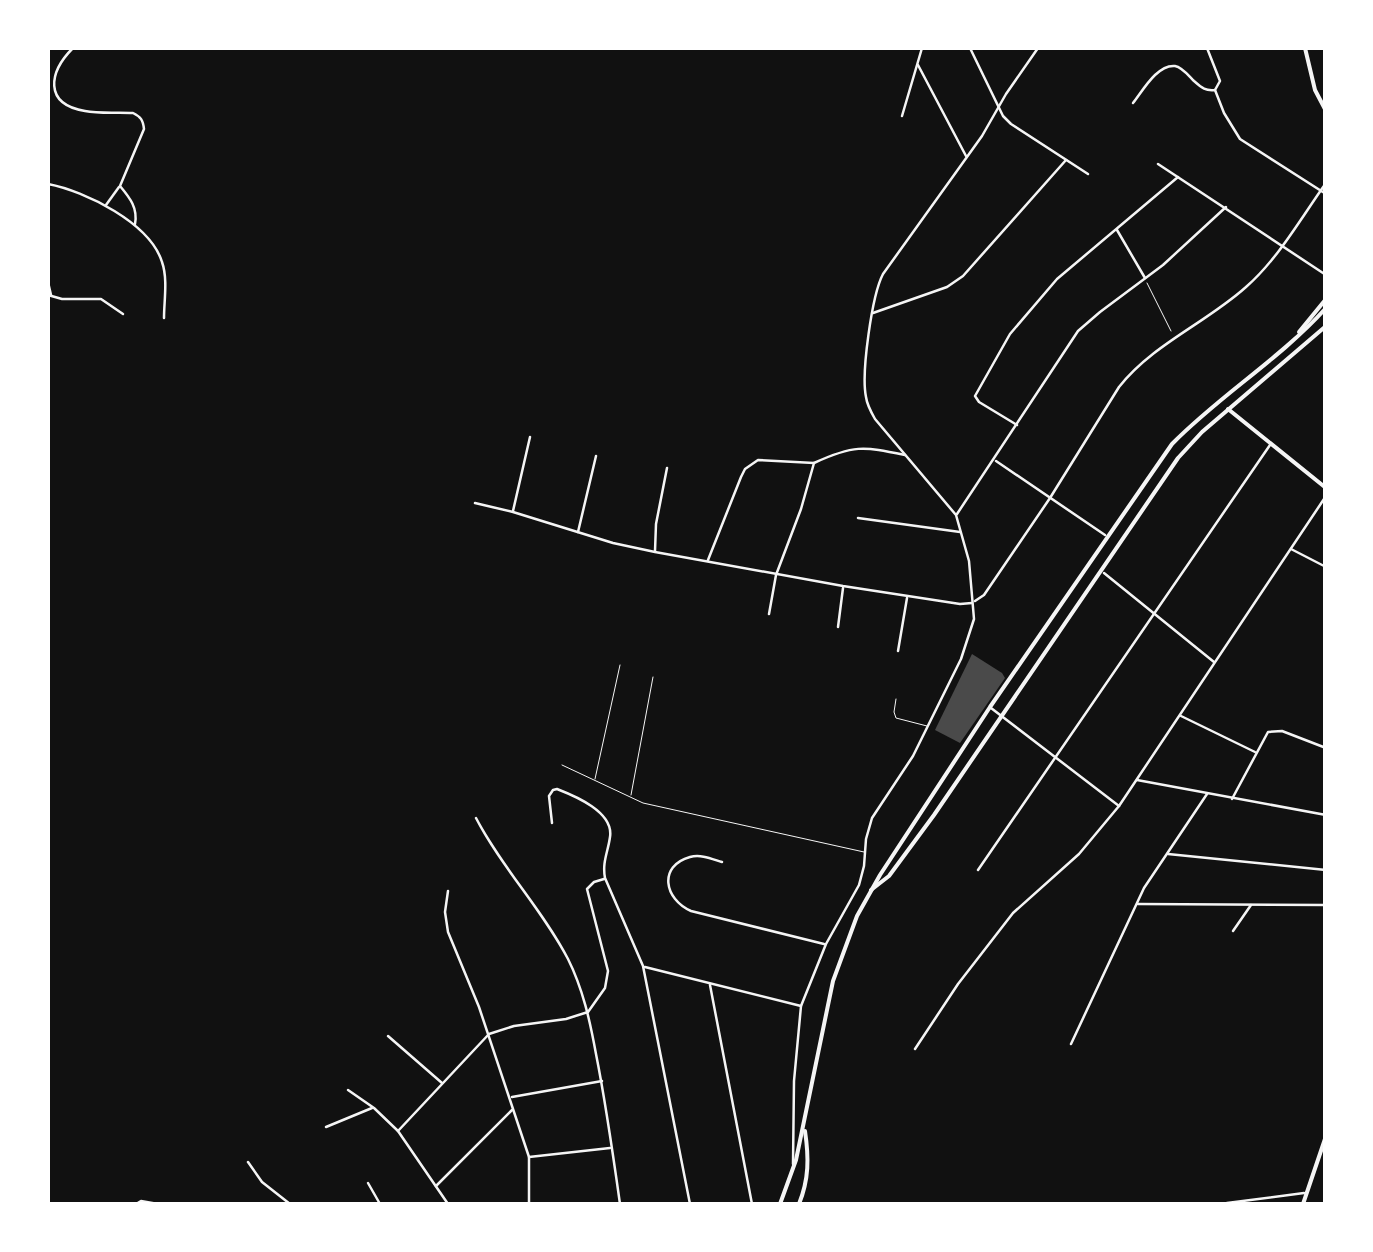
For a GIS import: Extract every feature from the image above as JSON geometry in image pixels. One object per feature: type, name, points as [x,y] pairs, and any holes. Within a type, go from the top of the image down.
[{"type":"main road","points":[[1304,48],[1318,98],[1326,112]]},
{"type":"main road","points":[[1294,340],[1326,299]]},
{"type":"main road","points":[[780,1204],[804,1126],[836,972],[856,916],[871,890],[990,707],[1172,444],[1326,308]]},
{"type":"main road","points":[[871,890],[889,876],[934,815],[1178,458],[1202,432],[1326,326]]},
{"type":"main road","points":[[1228,409],[1326,488]]},
{"type":"main road","points":[[799,1204],[809,1166],[804,1126]]},
{"type":"main road","points":[[1302,1204],[1326,1136]]},
{"type":"street","points":[[72,48],[54,76],[58,98],[68,106],[86,111],[133,113],[143,122],[144,129],[120,186],[104,206]]},
{"type":"street","points":[[902,116],[922,48]]},
{"type":"street","points":[[970,48],[998,109],[1012,124],[1088,174]]},
{"type":"street","points":[[793,1171],[801,1006],[826,944],[860,885],[872,818],[906,768],[961,660],[971,633],[974,602],[970,561],[956,515],[876,419],[866,397],[875,292],[883,274],[1038,48]]},
{"type":"street","points":[[1133,103],[1152,78],[1174,66],[1203,89],[1215,90],[1220,82],[1207,48]]},
{"type":"street","points":[[918,65],[966,157]]},
{"type":"street","points":[[1215,90],[1240,139],[1326,194]]},
{"type":"street","points":[[873,313],[947,287],[962,276],[1066,160]]},
{"type":"street","points":[[1158,164],[1326,275]]},
{"type":"street","points":[[1017,425],[979,402],[976,392],[1010,334],[1056,279],[1178,177]]},
{"type":"street","points":[[475,503],[655,552],[907,597],[960,604],[974,602],[984,595],[1050,498],[1119,386],[1142,361],[1250,284],[1326,183]]},
{"type":"street","points":[[48,184],[120,213],[135,224],[161,258],[164,318]]},
{"type":"street","points":[[120,186],[133,204],[135,224]]},
{"type":"street","points":[[956,515],[1078,332],[1145,280],[1226,207]]},
{"type":"street","points":[[1116,230],[1145,280]]},
{"type":"street","points":[[48,282],[50,296],[101,299],[123,314]]},
{"type":"street","points":[[513,512],[530,438]]},
{"type":"street","points":[[978,870],[1271,444]]},
{"type":"street","points":[[707,561],[740,477],[752,463],[814,462],[838,452],[868,447],[906,455]]},
{"type":"street","points":[[578,533],[596,456]]},
{"type":"street","points":[[994,460],[1108,537]]},
{"type":"street","points":[[769,614],[776,575],[814,462]]},
{"type":"street","points":[[655,552],[656,524],[668,468]]},
{"type":"street","points":[[915,1049],[958,984],[1013,913],[1079,854],[1119,806],[1326,496]]},
{"type":"street","points":[[858,518],[962,532]]},
{"type":"street","points":[[1292,550],[1326,567]]},
{"type":"street","points":[[1101,570],[1215,663]]},
{"type":"street","points":[[838,626],[843,586]]},
{"type":"street","points":[[898,651],[907,597]]},
{"type":"street","points":[[990,707],[1119,806]]},
{"type":"street","points":[[1180,716],[1256,753]]},
{"type":"street","points":[[1232,799],[1265,736],[1272,730],[1326,748]]},
{"type":"street","points":[[1137,780],[1326,816]]},
{"type":"street","points":[[552,823],[549,796],[553,790],[562,790],[598,812],[610,828],[603,863],[605,878],[643,966],[690,1204]]},
{"type":"street","points":[[1071,1044],[1137,904],[1206,794]]},
{"type":"street","points":[[476,818],[567,958],[588,1012],[620,1204]]},
{"type":"street","points":[[1166,854],[1326,870]]},
{"type":"street","points":[[722,862],[691,857],[674,867],[669,891],[677,904],[691,911],[826,944]]},
{"type":"street","points":[[398,1131],[488,1034],[588,1012],[606,988],[608,972],[587,889],[605,878]]},
{"type":"street","points":[[448,890],[446,924],[452,948],[488,1034],[528,1157],[529,1204]]},
{"type":"street","points":[[1137,904],[1326,905]]},
{"type":"street","points":[[1232,930],[1252,904]]},
{"type":"street","points":[[643,966],[801,1006]]},
{"type":"street","points":[[710,984],[752,1204]]},
{"type":"street","points":[[388,1036],[443,1084]]},
{"type":"street","points":[[510,1097],[602,1082]]},
{"type":"street","points":[[348,1090],[398,1131],[448,1204]]},
{"type":"street","points":[[326,1127],[374,1108]]},
{"type":"street","points":[[435,1187],[513,1109]]},
{"type":"street","points":[[528,1157],[612,1148]]},
{"type":"street","points":[[248,1162],[262,1182],[290,1204]]},
{"type":"street","points":[[368,1183],[380,1204]]},
{"type":"street","points":[[1226,1202],[1306,1193]]},
{"type":"street","points":[[136,1204],[158,1204]]},
{"type":"lane","points":[[594,782],[620,665]]},
{"type":"lane","points":[[631,798],[654,676]]},
{"type":"lane","points":[[896,699],[896,718],[928,726]]},
{"type":"lane","points":[[562,765],[631,798],[865,852]]},
{"type":"path","points":[[1145,280],[1174,339]]},
{"type":"building","points":[[972,654],[1005,678],[960,743],[935,730]]}]
